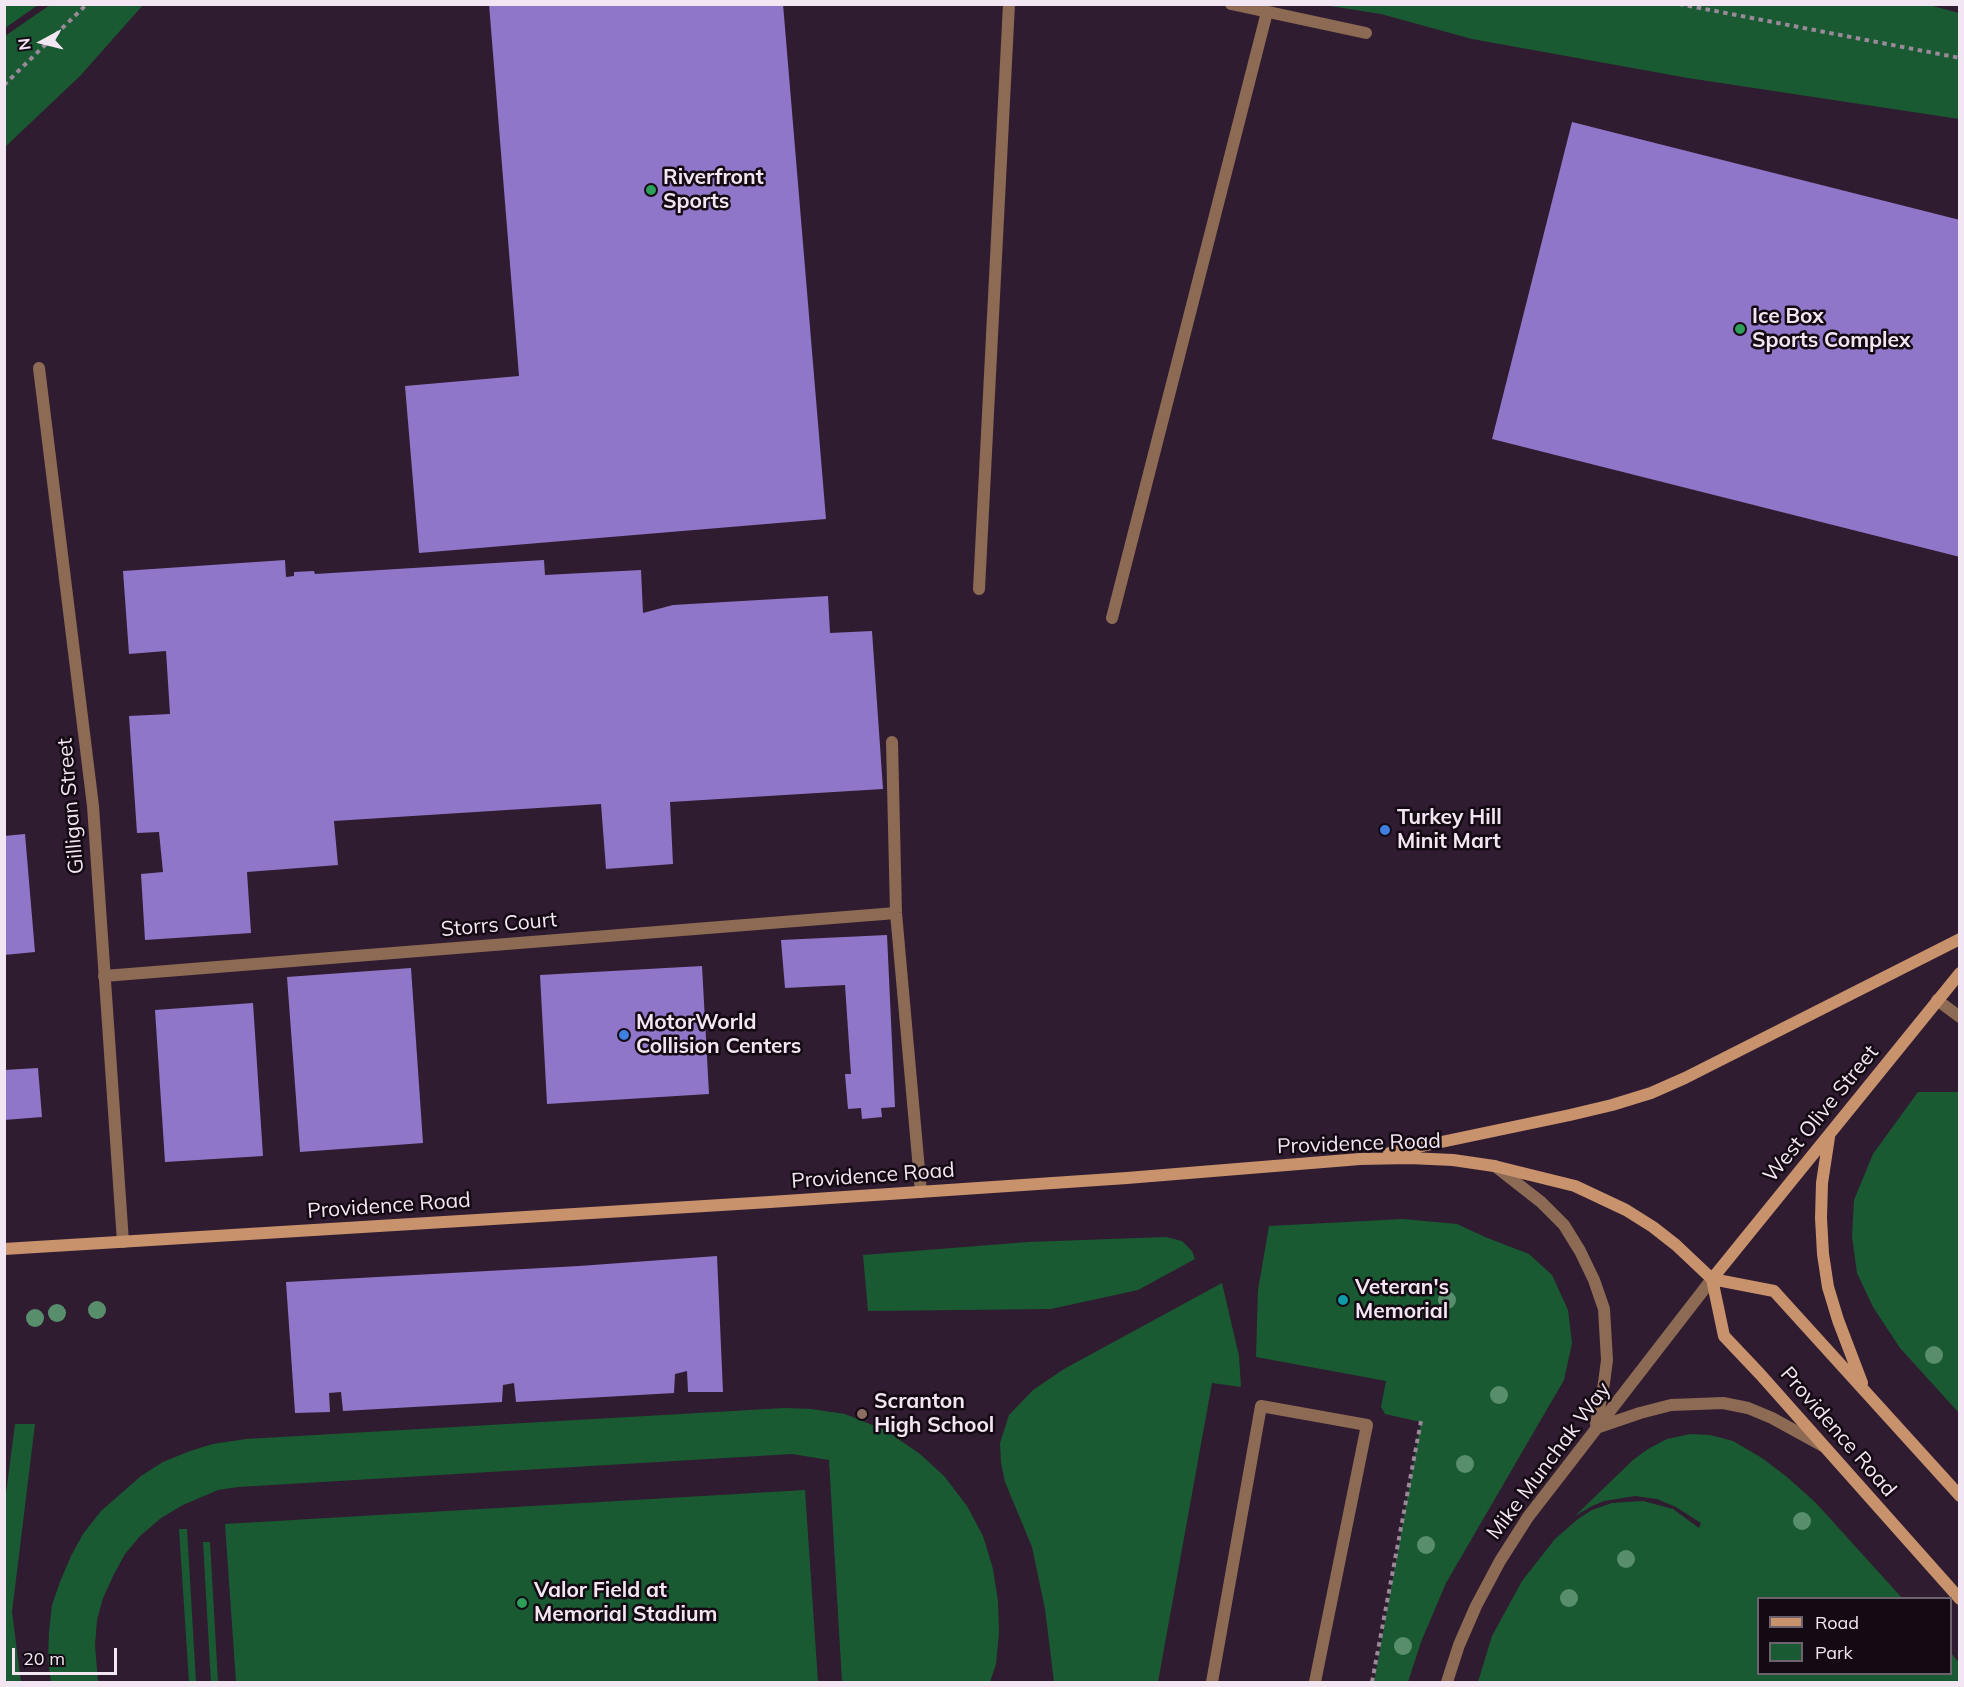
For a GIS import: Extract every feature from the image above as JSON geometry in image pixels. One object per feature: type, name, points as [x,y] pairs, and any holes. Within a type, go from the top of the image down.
[{"type":"main road","points":[[1360,1159],[1570,1115],[1651,1093],[1959,939]]},
{"type":"main road","name":"West Olive Street","points":[[1712,1279],[1959,973]]},
{"type":"main road","points":[[1829,1135],[1822,1183],[1822,1254],[1828,1287],[1838,1320],[1865,1389]]},
{"type":"main road","name":"Providence Road","points":[[4,1249],[921,1192],[1360,1159],[1453,1160],[1494,1166],[1575,1186],[1626,1210],[1676,1245],[1712,1279],[1724,1336],[1959,1599]]},
{"type":"main road","points":[[1712,1279],[1774,1290],[1959,1496]]},
{"type":"street","points":[[979,589],[1010,4]]},
{"type":"street","points":[[1231,4],[1366,33]]},
{"type":"street","points":[[1112,618],[1268,12]]},
{"type":"street","name":"Gilligan Street","points":[[39,368],[93,806],[123,1242]]},
{"type":"street","points":[[892,742],[896,913],[921,1192]]},
{"type":"street","name":"Storrs Court","points":[[104,976],[896,913]]},
{"type":"street","points":[[1937,1000],[1959,1017]]},
{"type":"street","points":[[1494,1166],[1541,1202],[1564,1225],[1594,1280],[1604,1309],[1607,1360],[1595,1429]]},
{"type":"street","name":"Mike Munchak Way","points":[[1447,1683],[1459,1645],[1476,1606],[1500,1561],[1528,1517],[1712,1279]]},
{"type":"street","points":[[1595,1429],[1671,1405],[1723,1403],[1748,1408],[1772,1418],[1825,1447]]},
{"type":"street","points":[[1212,1683],[1261,1406],[1367,1425],[1315,1683]]},
{"type":"path","points":[[4,85],[87,4]]},
{"type":"path","points":[[1679,4],[1959,58]]},
{"type":"path","points":[[1372,1683],[1421,1422]]},
{"type":"green space","points":[[5,4],[38,4],[38,5],[5,28]]},
{"type":"green space","points":[[50,5],[143,5],[80,76],[5,147],[5,36]]},
{"type":"green space","points":[[1324,5],[1929,5],[1959,13],[1959,119],[1688,78],[1472,39],[1381,14]]},
{"type":"green space","points":[[1918,1092],[1959,1092],[1959,1413],[1900,1348],[1873,1307],[1857,1273],[1852,1236],[1854,1200],[1873,1154]]},
{"type":"green space","points":[[1403,1219],[1457,1224],[1529,1254],[1552,1275],[1568,1310],[1572,1343],[1564,1380],[1446,1583],[1421,1642],[1408,1682],[1374,1682],[1421,1422],[1385,1414],[1381,1407],[1386,1381],[1256,1357],[1258,1290],[1269,1226]]},
{"type":"green space","points":[[1166,1237],[1182,1241],[1192,1251],[1195,1259],[1138,1290],[1051,1309],[868,1311],[863,1255],[1028,1242]]},
{"type":"green space","points":[[1222,1283],[1239,1356],[1241,1387],[1212,1383],[1158,1682],[1054,1682],[1045,1609],[1032,1547],[1005,1482],[1001,1463],[1000,1443],[1009,1415],[1033,1390],[1064,1369]]},
{"type":"green space","points":[[785,1408],[845,1414],[885,1430],[920,1454],[944,1476],[967,1506],[983,1536],[993,1569],[998,1601],[999,1633],[996,1664],[990,1682],[842,1682],[829,1460],[792,1454],[218,1490],[183,1505],[161,1518],[140,1536],[125,1554],[103,1598],[97,1620],[95,1645],[98,1682],[51,1682],[48,1662],[52,1605],[71,1556],[83,1534],[101,1511],[141,1476],[163,1462],[190,1451],[213,1444],[246,1439]]},
{"type":"green space","points":[[15,1424],[35,1424],[12,1612],[21,1682],[5,1682],[4,1509]]},
{"type":"green space","points":[[1690,1434],[1710,1435],[1733,1441],[1762,1458],[1816,1503],[1901,1597],[1757,1597],[1757,1675],[1952,1675],[1952,1654],[1959,1663],[1959,1682],[1478,1682],[1492,1636],[1522,1581],[1555,1539],[1578,1519],[1592,1510],[1612,1503],[1643,1501],[1673,1509],[1699,1528],[1701,1523],[1676,1507],[1657,1499],[1635,1496],[1604,1501],[1575,1516],[1633,1460],[1667,1439]]},
{"type":"green space","name":"Valor Field at Memorial Stadium","points":[[805,1490],[818,1682],[236,1682],[225,1524]]},
{"type":"green space","points":[[179,1529],[187,1529],[196,1682],[189,1682]]},
{"type":"green space","points":[[203,1542],[210,1542],[218,1682],[211,1682]]},
{"type":"building","name":"Riverfront Sports","points":[[489,4],[783,4],[826,519],[419,553],[405,386],[519,376]]},
{"type":"building","name":"Ice Box Sports Complex","points":[[1572,122],[1960,220],[1960,557],[1492,439]]},
{"type":"building","points":[[285,560],[286,577],[294,576],[294,572],[314,571],[315,574],[544,560],[545,575],[641,570],[643,613],[673,605],[828,596],[830,633],[872,631],[883,789],[670,802],[673,864],[606,869],[601,804],[334,821],[338,865],[247,872],[251,933],[145,940],[141,874],[163,872],[159,832],[137,833],[129,716],[170,714],[166,651],[129,654],[123,571]]},
{"type":"building","points":[[25,834],[35,952],[4,955],[4,836]]},
{"type":"building","points":[[887,935],[895,1107],[881,1108],[882,1117],[862,1119],[861,1108],[848,1109],[845,1074],[851,1074],[845,985],[785,988],[781,940]]},
{"type":"building","name":"MotorWorld Collision Centers","points":[[702,966],[709,1094],[547,1104],[540,975]]},
{"type":"building","points":[[411,968],[423,1143],[300,1152],[287,977]]},
{"type":"building","points":[[253,1003],[263,1156],[165,1162],[155,1010]]},
{"type":"building","points":[[38,1068],[42,1117],[4,1120],[4,1070]]},
{"type":"building","points":[[717,1256],[723,1392],[688,1392],[687,1371],[675,1374],[674,1393],[516,1402],[514,1383],[503,1385],[502,1402],[343,1411],[341,1392],[329,1393],[330,1412],[295,1413],[286,1282]]},
{"type":"place","name":"Riverfront Sports","points":[[651,190]]},
{"type":"place","name":"Ice Box Sports Complex","points":[[1740,329]]},
{"type":"place","name":"Turkey Hill Minit Mart","points":[[1385,830]]},
{"type":"place","name":"MotorWorld Collision Centers","points":[[624,1035]]},
{"type":"place","name":"Veteran's Memorial","points":[[1343,1300]]},
{"type":"place","name":"Scranton High School","points":[[862,1414]]},
{"type":"place","name":"Valor Field at Memorial Stadium","points":[[522,1603]]}]
